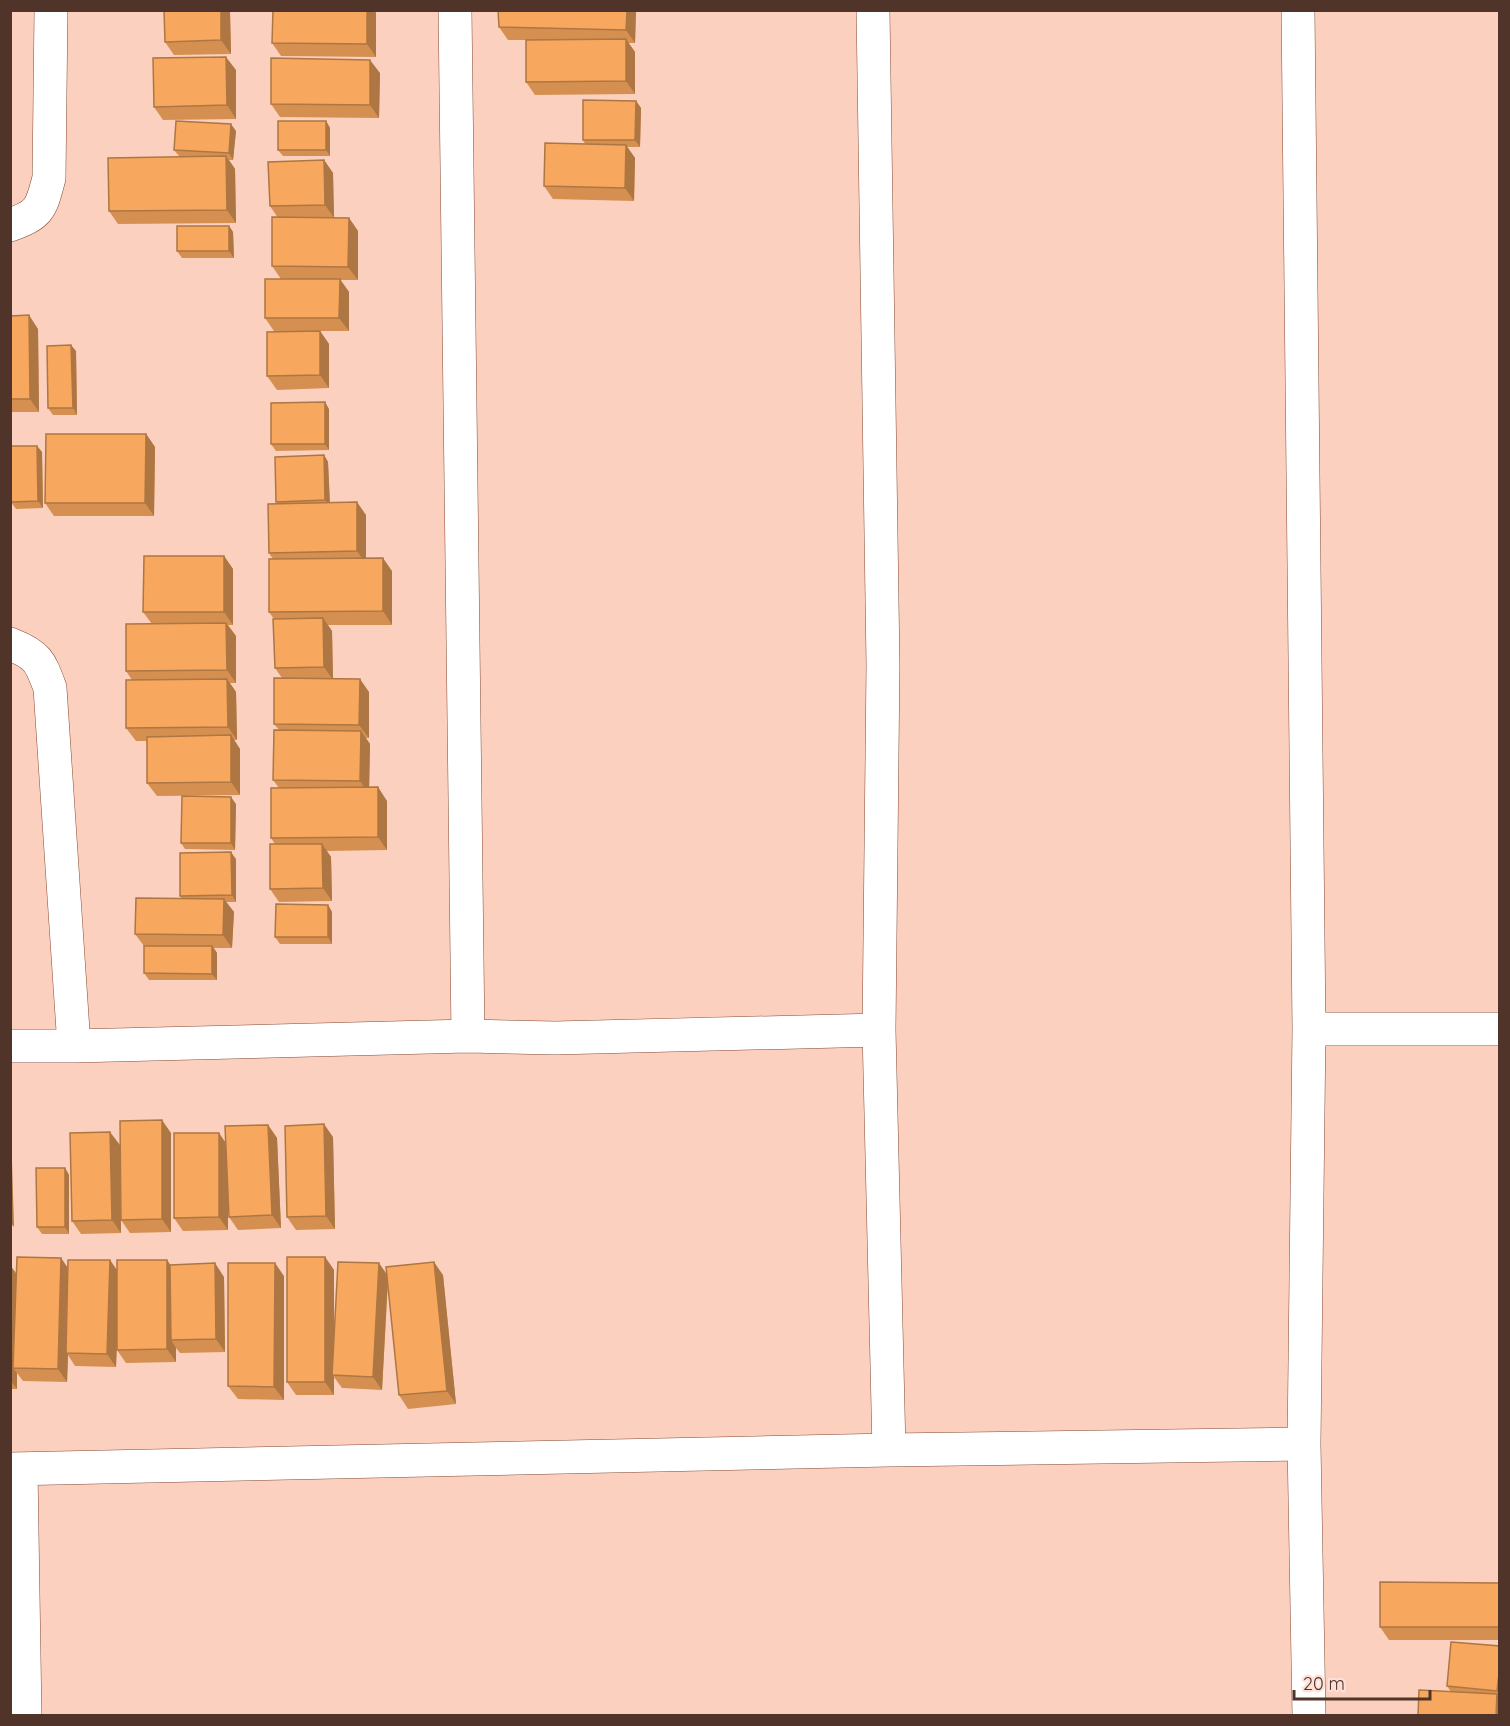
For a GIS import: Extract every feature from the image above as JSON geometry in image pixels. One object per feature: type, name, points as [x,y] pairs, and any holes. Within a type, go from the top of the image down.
[{"type":"street","points":[[10,225],[32,218],[42,204],[49,178],[51,10]]},
{"type":"street","points":[[455,10],[468,1036]]},
{"type":"street","points":[[873,10],[883,665],[879,1030],[889,1450]]},
{"type":"street","points":[[1298,10],[1309,1029],[1304,1444],[1309,1716]]},
{"type":"street","points":[[10,644],[25,650],[41,663],[50,688],[74,1046]]},
{"type":"street","points":[[1309,1029],[1500,1029]]},
{"type":"street","points":[[10,1046],[468,1036],[555,1038],[879,1030]]},
{"type":"street","points":[[25,1716],[16,1469],[889,1450],[1304,1444]]},
{"type":"building","points":[[164,10],[221,10],[221,40],[165,42]]},
{"type":"building","points":[[273,10],[367,10],[367,44],[272,43]]},
{"type":"building","points":[[498,10],[627,10],[626,30],[499,27]]},
{"type":"building","points":[[626,39],[626,81],[526,82],[526,40]]},
{"type":"building","points":[[226,57],[227,105],[154,107],[153,58]]},
{"type":"building","points":[[271,58],[370,60],[370,105],[271,104]]},
{"type":"building","points":[[583,100],[636,101],[635,140],[583,140]]},
{"type":"building","points":[[176,121],[231,124],[229,153],[174,150]]},
{"type":"building","points":[[278,121],[326,121],[326,150],[278,150]]},
{"type":"building","points":[[545,143],[626,145],[625,188],[544,186]]},
{"type":"building","points":[[226,156],[227,210],[109,211],[108,158]]},
{"type":"building","points":[[324,160],[325,205],[270,206],[268,162]]},
{"type":"building","points":[[272,217],[349,218],[348,267],[272,266]]},
{"type":"building","points":[[177,226],[229,226],[229,251],[177,251]]},
{"type":"building","points":[[265,279],[340,279],[339,318],[265,318]]},
{"type":"building","points":[[29,315],[30,399],[10,399],[10,316]]},
{"type":"building","points":[[320,331],[320,375],[267,376],[267,332]]},
{"type":"building","points":[[71,345],[73,408],[48,408],[47,346]]},
{"type":"building","points":[[325,402],[325,444],[271,444],[271,403]]},
{"type":"building","points":[[46,434],[146,434],[145,503],[45,503]]},
{"type":"building","points":[[10,446],[37,446],[38,501],[11,502]]},
{"type":"building","points":[[324,455],[325,500],[276,502],[275,457]]},
{"type":"building","points":[[357,502],[357,551],[269,553],[268,504]]},
{"type":"building","points":[[144,556],[224,556],[224,612],[143,612]]},
{"type":"building","points":[[383,558],[383,611],[269,612],[269,559]]},
{"type":"building","points":[[323,618],[324,667],[275,668],[273,619]]},
{"type":"building","points":[[226,623],[227,670],[126,671],[126,624]]},
{"type":"building","points":[[274,678],[360,679],[359,725],[274,724]]},
{"type":"building","points":[[227,679],[228,727],[126,728],[126,680]]},
{"type":"building","points":[[274,730],[361,731],[360,781],[273,780]]},
{"type":"building","points":[[231,735],[231,782],[147,783],[147,737]]},
{"type":"building","points":[[378,787],[378,837],[271,838],[271,788]]},
{"type":"building","points":[[182,796],[231,797],[231,843],[181,843]]},
{"type":"building","points":[[270,844],[322,844],[323,888],[270,889]]},
{"type":"building","points":[[231,852],[232,895],[180,896],[180,853]]},
{"type":"building","points":[[136,898],[224,899],[223,935],[135,934]]},
{"type":"building","points":[[276,904],[328,905],[328,937],[275,937]]},
{"type":"building","points":[[144,946],[212,946],[212,974],[144,973]]},
{"type":"building","points":[[162,1120],[162,1219],[121,1220],[120,1121]]},
{"type":"building","points":[[324,1124],[326,1216],[287,1217],[285,1126]]},
{"type":"building","points":[[268,1125],[272,1215],[229,1217],[225,1126]]},
{"type":"building","points":[[110,1132],[112,1220],[72,1221],[70,1133]]},
{"type":"building","points":[[174,1133],[219,1133],[219,1217],[174,1218]]},
{"type":"building","points":[[36,1168],[65,1168],[65,1227],[37,1227]]},
{"type":"building","points":[[17,1257],[61,1258],[58,1369],[13,1368]]},
{"type":"building","points":[[287,1257],[325,1257],[325,1382],[287,1382]]},
{"type":"building","points":[[68,1260],[110,1260],[107,1354],[66,1353]]},
{"type":"building","points":[[117,1260],[167,1260],[167,1349],[117,1350]]},
{"type":"building","points":[[338,1262],[379,1263],[373,1377],[332,1375]]},
{"type":"building","points":[[434,1262],[447,1391],[399,1395],[386,1267]]},
{"type":"building","points":[[215,1263],[216,1339],[171,1340],[170,1265]]},
{"type":"building","points":[[228,1263],[275,1263],[274,1387],[228,1386]]},
{"type":"building","points":[[1380,1582],[1500,1583],[1500,1627],[1380,1627]]},
{"type":"building","points":[[1451,1642],[1500,1646],[1497,1691],[1447,1686]]},
{"type":"building","points":[[1419,1690],[1497,1694],[1496,1716],[1418,1716]]}]
